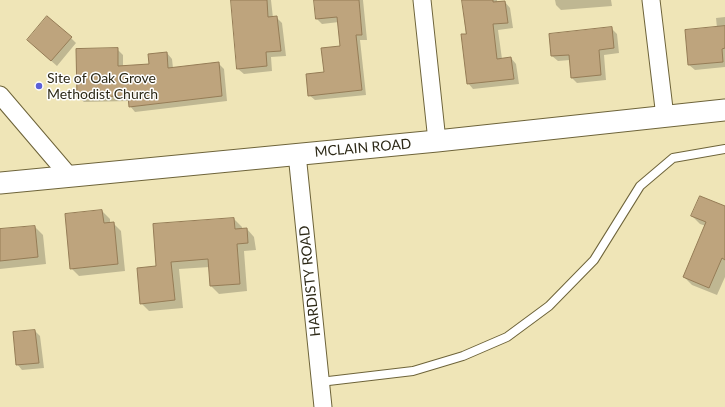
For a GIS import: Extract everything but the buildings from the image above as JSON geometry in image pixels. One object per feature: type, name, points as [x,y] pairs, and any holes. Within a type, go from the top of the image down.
[{"type":"street","points":[[422,0],[437,141]]},
{"type":"street","points":[[651,0],[665,117]]},
{"type":"street","points":[[0,95],[70,177]]},
{"type":"street","name":"MCLAIN ROAD","points":[[0,183],[437,141],[725,110]]},
{"type":"street","name":"HARDISTY ROAD","points":[[297,154],[323,407]]},
{"type":"lane","points":[[320,382],[412,371],[463,356],[507,337],[549,306],[594,260],[640,186],[673,158],[725,149]]},
{"type":"place","name":"Site of Oak Grove Methodist Church","points":[[39,86]]}]
